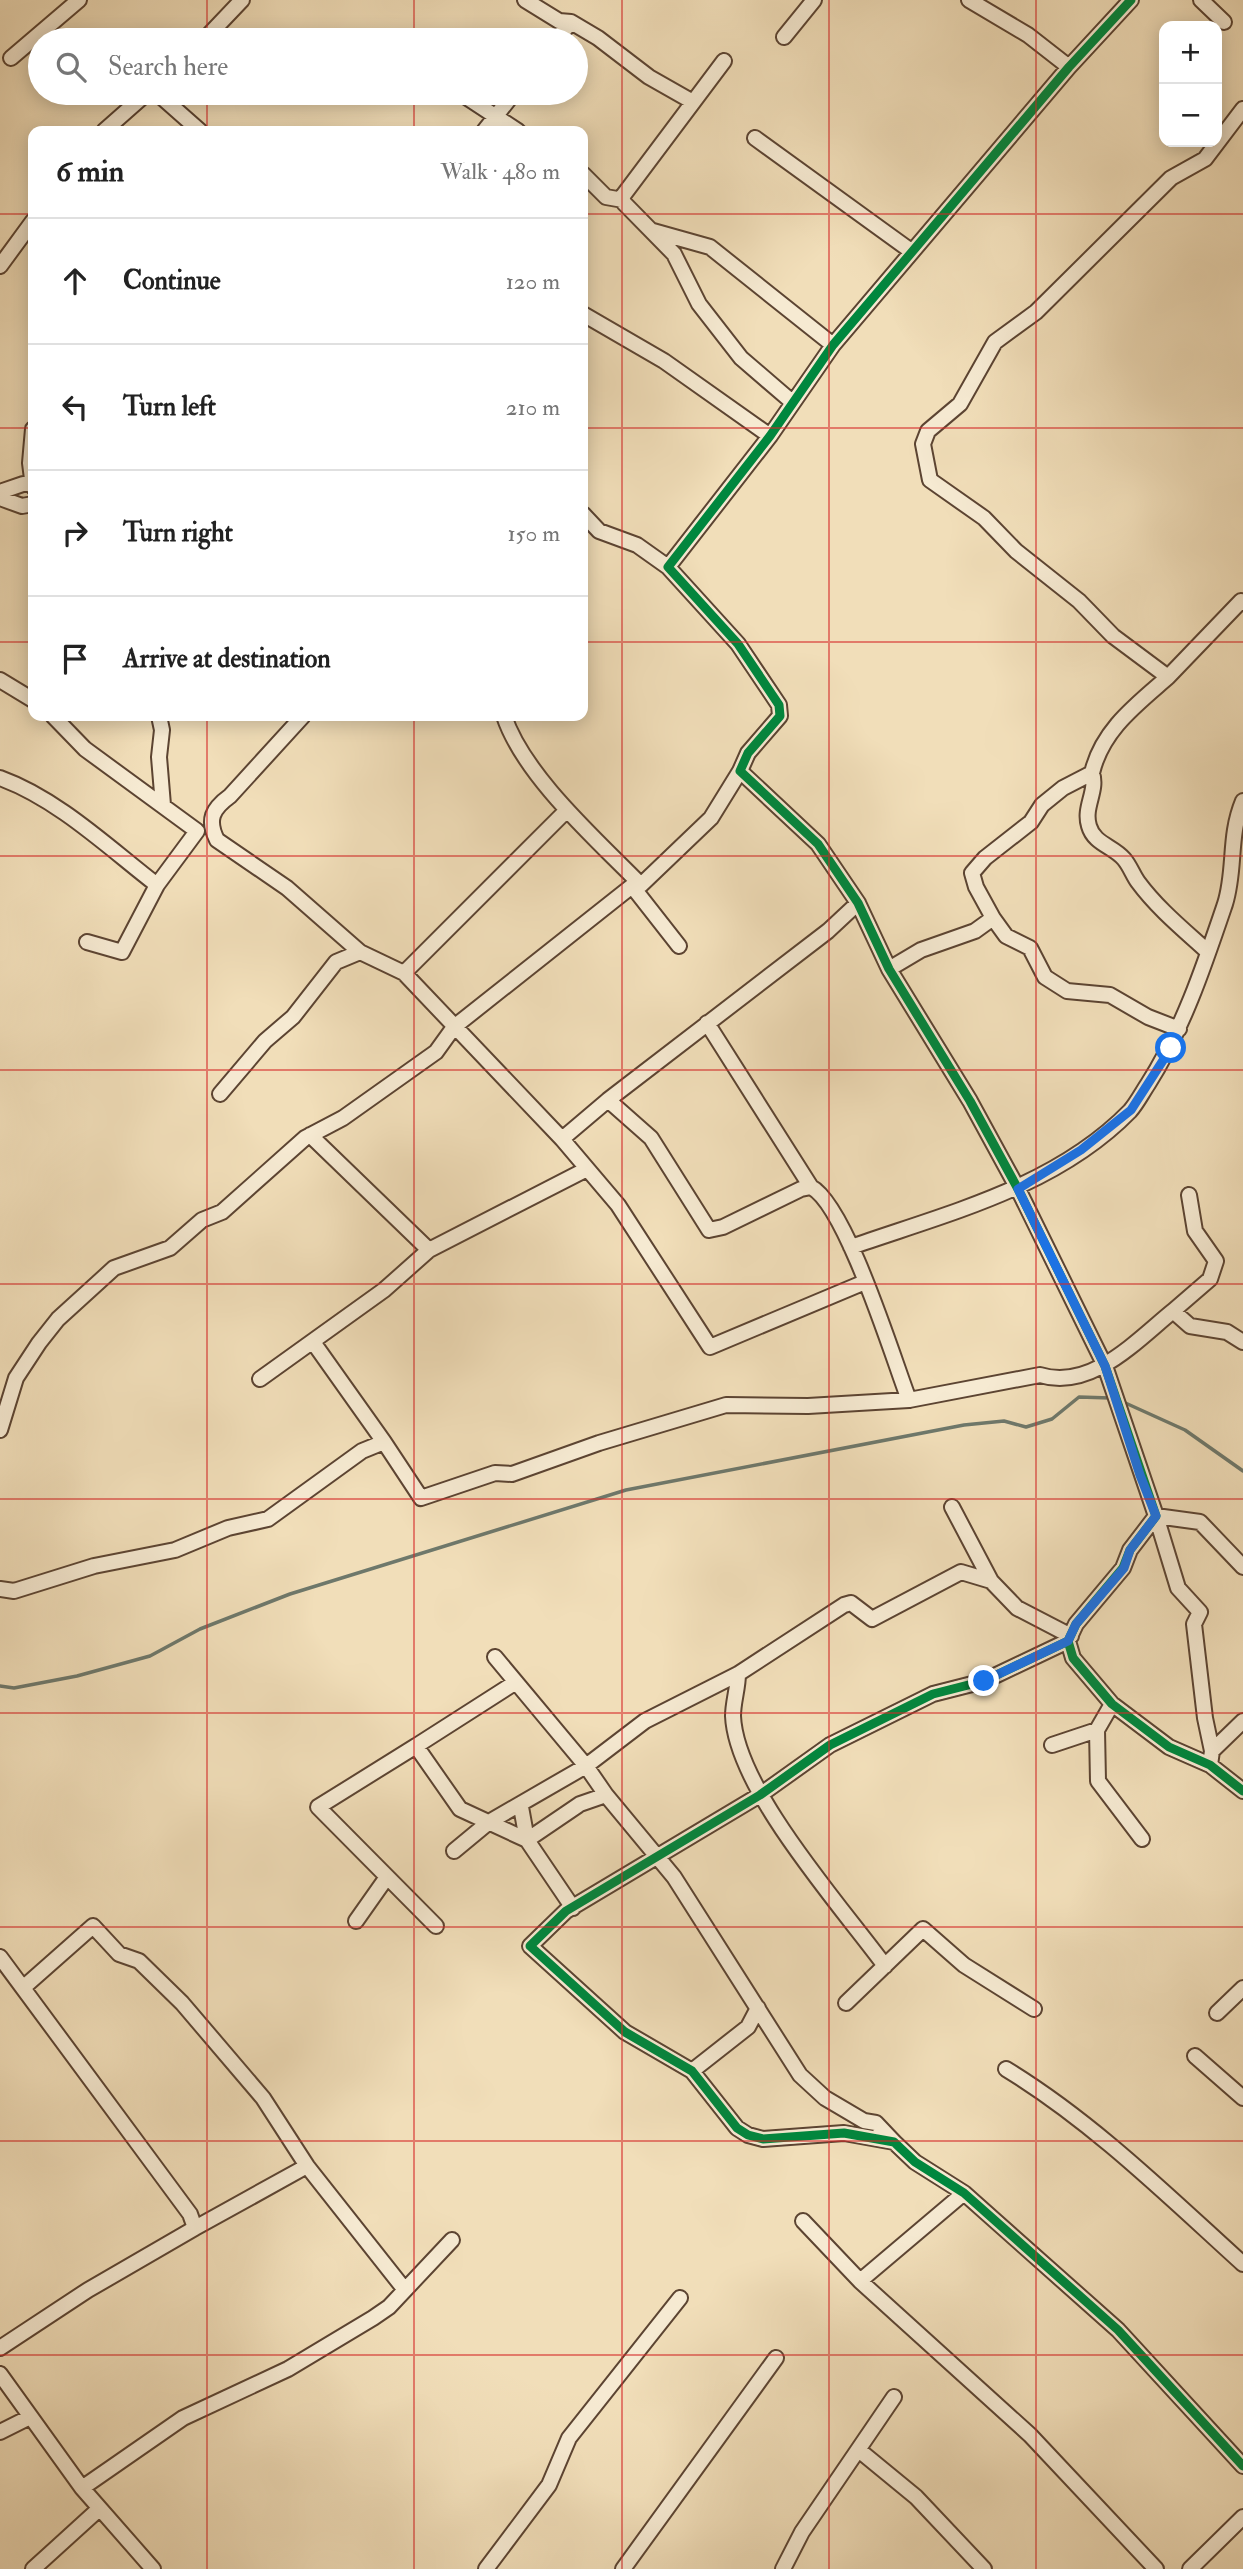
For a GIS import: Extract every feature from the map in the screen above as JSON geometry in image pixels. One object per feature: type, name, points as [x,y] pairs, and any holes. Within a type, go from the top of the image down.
[{"type":"street","points":[[46,28],[79,0]]},
{"type":"street","points":[[215,28],[242,0]]},
{"type":"street","points":[[525,0],[559,21],[571,22],[580,28]]},
{"type":"street","points":[[783,37],[814,0]]},
{"type":"street","points":[[969,0],[1028,35],[1069,67]]},
{"type":"street","points":[[668,567],[770,436],[791,401],[833,345],[1069,67],[1131,0]]},
{"type":"street","points":[[1201,0],[1224,22]]},
{"type":"street","points":[[566,28],[571,22]]},
{"type":"street","points":[[588,33],[631,60],[649,77],[693,102]]},
{"type":"street","points":[[11,58],[28,44]]},
{"type":"street","points":[[623,200],[623,193],[724,61]]},
{"type":"street","points":[[110,126],[133,105]]},
{"type":"street","points":[[171,105],[194,126]]},
{"type":"street","points":[[476,105],[509,126]]},
{"type":"street","points":[[488,126],[504,105]]},
{"type":"street","points":[[1168,677],[1114,636],[1079,601],[1016,551],[984,518],[930,480],[923,444],[928,431],[960,404],[995,342],[1036,312],[1171,178],[1205,159],[1243,109]]},
{"type":"street","points":[[755,138],[911,251]]},
{"type":"street","points":[[588,179],[606,197],[623,200],[674,254],[699,304],[741,358],[791,401]]},
{"type":"street","points":[[0,266],[28,228]]},
{"type":"street","points":[[652,231],[710,247],[833,345]]},
{"type":"street","points":[[588,321],[664,361],[770,436]]},
{"type":"street","points":[[0,492],[28,486]]},
{"type":"street","points":[[0,498],[22,506],[28,505]]},
{"type":"street","points":[[0,1430],[16,1378],[58,1319],[114,1268],[170,1248],[202,1220],[222,1212],[310,1135],[343,1118],[436,1052],[454,1027],[637,885],[711,818],[748,753],[780,716],[779,705],[737,644],[668,567],[637,545],[599,531],[588,519]]},
{"type":"street","points":[[1208,952],[1161,909],[1137,881],[1126,861],[1098,842],[1089,827],[1087,807],[1095,782],[1092,773],[1097,751],[1117,724],[1168,677],[1207,633],[1241,601],[1243,603]]},
{"type":"street","points":[[0,680],[28,697]]},
{"type":"street","points":[[58,721],[85,749],[163,805],[204,829],[288,888],[360,952],[404,973],[562,1139],[618,1205],[710,1347],[864,1282]]},
{"type":"street","points":[[159,721],[163,805]]},
{"type":"street","points":[[87,942],[122,953],[157,885],[204,829],[218,804],[230,796],[298,721]]},
{"type":"street","points":[[507,721],[530,763],[567,810],[637,885],[680,946]]},
{"type":"street","points":[[740,771],[818,845],[858,903],[889,970],[962,1089],[1018,1189],[1105,1366],[1178,1588],[1200,1612],[1194,1624],[1211,1758]]},
{"type":"street","points":[[1092,773],[1052,796],[1031,822],[985,858],[972,873],[976,887],[1006,936],[1030,948],[1045,977],[1067,991],[1110,995],[1148,1017],[1179,1029]]},
{"type":"street","points":[[0,778],[19,785],[56,810],[157,885]]},
{"type":"street","points":[[851,1247],[1018,1189],[1081,1150],[1131,1110],[1171,1048],[1208,952],[1233,876],[1237,856],[1236,817],[1243,801]]},
{"type":"street","points":[[404,973],[567,810]]},
{"type":"street","points":[[562,1139],[608,1100],[828,931],[858,903]]},
{"type":"street","points":[[889,970],[921,950],[975,931],[993,918]]},
{"type":"street","points":[[220,1094],[265,1041],[293,1017],[336,962],[360,952]]},
{"type":"street","points":[[707,1023],[811,1187],[822,1193],[851,1247],[909,1400]]},
{"type":"street","points":[[608,1100],[651,1138],[709,1230],[723,1227],[811,1187]]},
{"type":"street","points":[[310,1135],[429,1250]]},
{"type":"street","points":[[260,1379],[384,1290],[429,1250],[587,1168]]},
{"type":"street","points":[[313,1342],[421,1498],[495,1473],[512,1474],[599,1443],[726,1405],[808,1406],[909,1400],[1040,1375],[1058,1381],[1105,1366],[1210,1279],[1216,1261],[1195,1231],[1189,1195]]},
{"type":"street","points":[[1173,1311],[1190,1326],[1227,1332],[1243,1342]]},
{"type":"street","points":[[0,1588],[14,1591],[94,1566],[175,1550],[228,1528],[268,1519],[362,1451],[384,1442]]},
{"type":"street","points":[[951,1507],[991,1581],[1017,1608],[1070,1639]]},
{"type":"street","points":[[1156,1516],[1200,1522],[1243,1567]]},
{"type":"street","points":[[1156,1516],[1130,1550],[1124,1568],[1076,1624],[1070,1639],[1073,1658],[1112,1704],[1170,1747],[1211,1758],[1243,1791]]},
{"type":"street","points":[[454,1851],[489,1822],[521,1807],[586,1766],[645,1721],[738,1674],[844,1605],[851,1602],[872,1619],[961,1572],[991,1581]]},
{"type":"street","points":[[894,2142],[844,2133],[763,2139],[748,2135],[737,2128],[692,2070],[625,2032],[530,1946],[573,1908],[760,1795],[830,1745],[933,1694],[984,1681],[1070,1639]]},
{"type":"street","points":[[495,1657],[586,1766],[606,1795],[674,1878],[800,2076],[825,2098],[864,2121],[876,2123],[915,2162],[964,2193],[1118,2330],[1240,2457]]},
{"type":"street","points":[[738,1674],[733,1716],[739,1748],[760,1795],[885,1966]]},
{"type":"street","points":[[436,1926],[318,1807],[516,1682]]},
{"type":"street","points":[[1112,1704],[1097,1730],[1098,1781],[1142,1839]]},
{"type":"street","points":[[1211,1758],[1243,1721]]},
{"type":"street","points":[[1052,1745],[1097,1730]]},
{"type":"street","points":[[416,1746],[460,1809],[527,1840]]},
{"type":"street","points":[[527,1840],[580,1804],[606,1795]]},
{"type":"street","points":[[521,1807],[527,1840],[573,1908]]},
{"type":"street","points":[[356,1921],[387,1877]]},
{"type":"street","points":[[24,1987],[93,1926],[119,1954],[139,1961],[181,2003],[263,2098],[307,2166],[405,2290]]},
{"type":"street","points":[[846,2003],[923,1929],[964,1965],[1034,2009]]},
{"type":"street","points":[[0,1957],[182,2204],[195,2228]]},
{"type":"street","points":[[1217,2012],[1243,1988]]},
{"type":"street","points":[[692,2070],[748,2027],[758,2008]]},
{"type":"street","points":[[748,2027],[769,2026]]},
{"type":"street","points":[[1195,2056],[1243,2098]]},
{"type":"street","points":[[1006,2069],[1045,2093],[1108,2144],[1243,2264]]},
{"type":"street","points":[[0,2348],[88,2290],[307,2166]]},
{"type":"street","points":[[860,2280],[964,2193]]},
{"type":"street","points":[[803,2221],[860,2280],[1030,2435],[1156,2569]]},
{"type":"street","points":[[82,2488],[183,2418],[288,2369],[373,2318],[405,2290],[452,2240]]},
{"type":"street","points":[[486,2569],[549,2485],[569,2438],[680,2298]]},
{"type":"street","points":[[623,2569],[776,2358]]},
{"type":"street","points":[[0,2374],[82,2488],[153,2569]]},
{"type":"street","points":[[783,2569],[802,2532],[860,2451],[894,2397]]},
{"type":"street","points":[[0,2432],[30,2417]]},
{"type":"street","points":[[860,2451],[916,2497],[984,2569]]},
{"type":"street","points":[[33,2569],[99,2509]]},
{"type":"street","points":[[1190,2569],[1243,2516]]},
{"type":"waterway","points":[[0,1686],[14,1688],[77,1676],[150,1656],[200,1629],[290,1594],[626,1490],[964,1425],[1004,1421],[1026,1427],[1052,1419],[1079,1397],[1110,1398]]},
{"type":"waterway","points":[[1121,1401],[1185,1430],[1243,1471]]},
{"type":"cycle path","points":[[1131,0],[1069,67],[833,345],[770,436],[668,567],[738,644],[779,705],[780,716],[748,753],[740,771],[818,844],[858,903],[889,969],[970,1101],[1018,1189],[1105,1366],[1156,1516],[1130,1550],[1123,1568],[1076,1624],[1068,1641],[1073,1658],[1112,1704],[1169,1747],[1210,1765],[1243,1791]]},
{"type":"cycle path","points":[[1068,1641],[984,1681],[933,1694],[830,1745],[760,1795],[566,1911],[530,1946],[625,2032],[692,2071],[737,2128],[748,2135],[763,2139],[844,2133],[894,2142],[915,2162],[964,2193],[1118,2330],[1243,2466]]},
{"type":"route","points":[[984,1681],[1068,1641],[1076,1624],[1124,1568],[1130,1550],[1156,1516],[1105,1366],[1018,1189],[1081,1150],[1131,1110],[1171,1048]]}]
